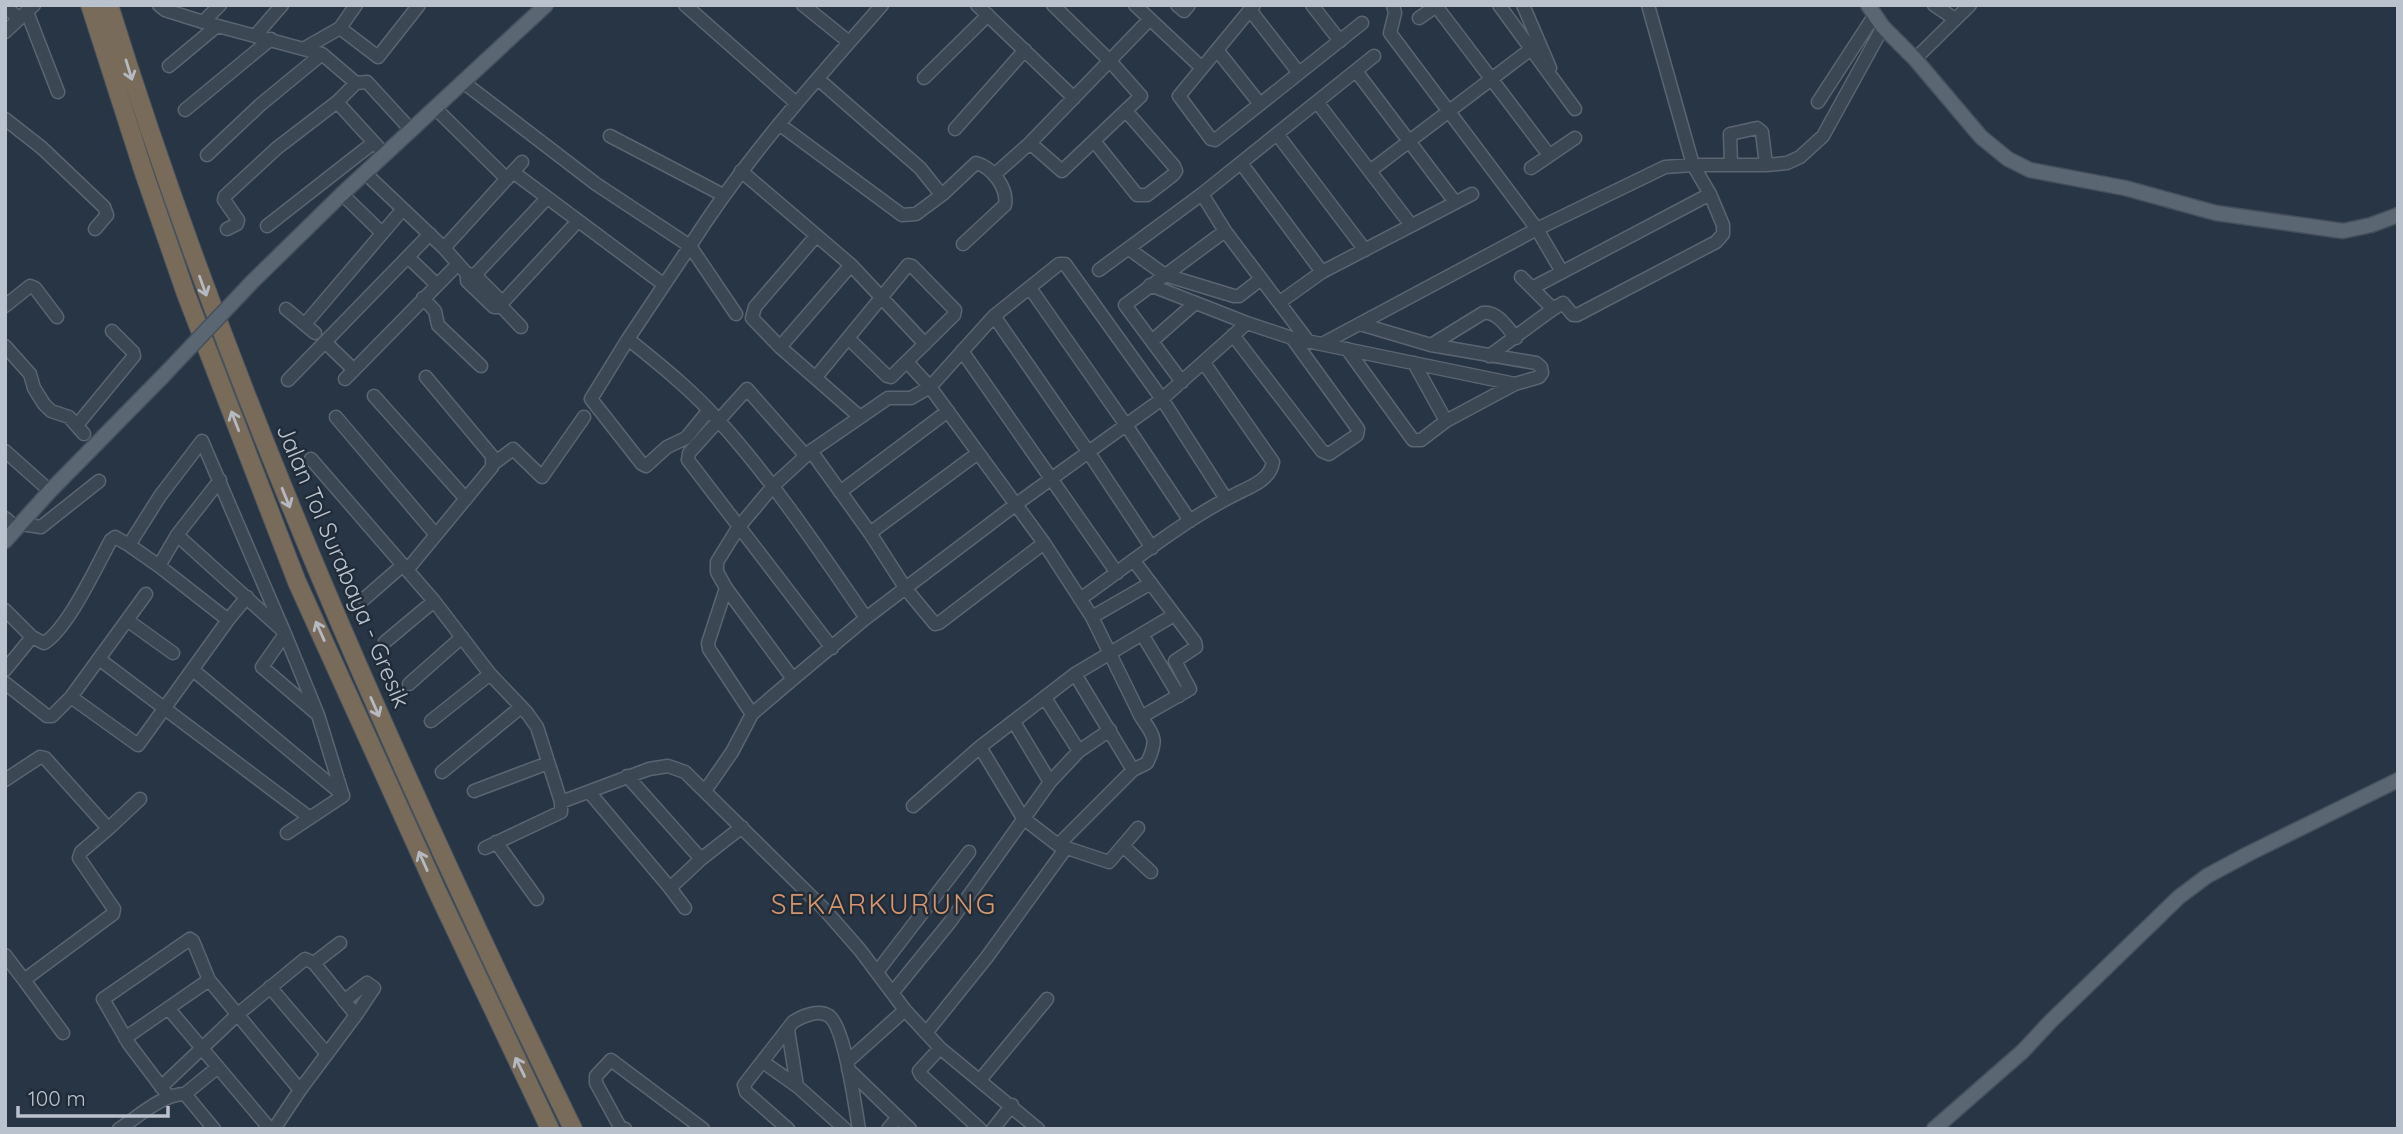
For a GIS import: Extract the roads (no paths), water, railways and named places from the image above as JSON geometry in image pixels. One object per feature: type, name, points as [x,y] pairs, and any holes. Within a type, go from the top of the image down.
[{"type":"highway","name":"Jalan Tol Surabaya - Gresik","points":[[90,5],[182,282],[297,582],[438,893],[550,1129]]},
{"type":"highway","name":"Jalan Tol Surabaya - Gresik","points":[[109,5],[187,242],[286,500],[375,708],[462,898],[573,1129]]},
{"type":"main road","points":[[5,541],[252,282],[342,194],[547,5]]},
{"type":"main road","points":[[1875,16],[1981,137],[2008,159],[2030,170],[2125,188],[2216,213],[2343,231],[2398,215]]},
{"type":"main road","points":[[1934,1129],[2023,1051],[2179,897],[2207,876],[2248,853],[2397,783]]},
{"type":"street","points":[[159,5],[165,10],[203,22],[323,54],[356,83]]},
{"type":"street","points":[[203,22],[220,5]]},
{"type":"street","points":[[254,36],[282,5]]},
{"type":"street","points":[[305,48],[340,28],[356,5]]},
{"type":"street","points":[[340,28],[378,57],[419,5]]},
{"type":"street","points":[[685,5],[796,103]]},
{"type":"street","points":[[803,5],[849,42]]},
{"type":"street","points":[[881,5],[796,103],[723,195],[591,399],[646,466],[667,447],[686,438],[747,389],[840,492],[906,589],[932,622],[939,623],[1044,543]]},
{"type":"street","points":[[977,5],[1074,98]]},
{"type":"street","points":[[1030,143],[1062,171],[1139,100],[1140,93],[1053,5]]},
{"type":"street","points":[[1135,5],[1202,68]]},
{"type":"street","points":[[1177,5],[1184,11],[1189,5]]},
{"type":"street","points":[[1312,5],[1340,41]]},
{"type":"street","points":[[1393,5],[1395,13],[1390,33],[1537,229],[1562,272]]},
{"type":"street","points":[[1499,5],[1535,46],[1558,88],[1575,109]]},
{"type":"street","points":[[1524,5],[1535,46]]},
{"type":"street","points":[[1489,356],[1563,303],[1573,315],[1577,315],[1716,242],[1723,234],[1723,225],[1710,194],[1693,165],[1648,5]]},
{"type":"street","points":[[1934,5],[1955,19]]},
{"type":"street","points":[[1915,60],[1970,5]]},
{"type":"street","points":[[5,6],[27,12]]},
{"type":"street","points":[[1419,18],[1437,6],[1549,155]]},
{"type":"street","points":[[1299,74],[1252,8],[1179,96],[1211,139],[1218,139],[1260,104],[1299,74],[1362,23]]},
{"type":"street","points":[[5,32],[27,12]]},
{"type":"street","points":[[27,12],[58,92]]},
{"type":"street","points":[[924,78],[988,15]]},
{"type":"street","points":[[1818,102],[1875,16]]},
{"type":"street","points":[[1322,344],[1537,229],[1665,167],[1766,165],[1787,163],[1800,157],[1823,136],[1875,16]]},
{"type":"street","points":[[994,175],[1030,143],[1150,19]]},
{"type":"street","points":[[169,65],[217,26]]},
{"type":"street","points":[[186,110],[271,39]]},
{"type":"street","points":[[1370,172],[1535,46]]},
{"type":"street","points":[[955,130],[1025,50]]},
{"type":"street","points":[[1217,50],[1260,104]]},
{"type":"street","points":[[207,155],[260,105],[323,54]]},
{"type":"street","points":[[1099,270],[1202,194],[1374,56]]},
{"type":"street","points":[[1356,71],[1455,202]]},
{"type":"street","points":[[818,79],[920,168],[937,191],[943,194]]},
{"type":"street","points":[[227,229],[237,224],[238,219],[224,200],[225,196],[277,148],[337,102],[356,83],[367,82],[411,130]]},
{"type":"street","points":[[463,82],[596,184],[690,246],[736,314]]},
{"type":"street","points":[[337,102],[384,155]]},
{"type":"street","points":[[1317,102],[1411,225]]},
{"type":"street","points":[[435,108],[547,198],[663,284]]},
{"type":"street","points":[[1094,141],[1137,195],[1147,195],[1173,175],[1176,171],[1174,166],[1126,111]]},
{"type":"street","points":[[5,119],[42,148],[104,207],[107,215],[95,229]]},
{"type":"street","points":[[779,124],[902,215],[916,214],[943,194],[976,163],[987,167],[1006,197],[1005,205],[963,244]]},
{"type":"street","points":[[1731,165],[1730,134],[1757,128],[1762,132],[1766,165]]},
{"type":"street","points":[[1277,134],[1365,250]]},
{"type":"street","points":[[610,136],[723,195]]},
{"type":"street","points":[[1531,168],[1575,138]]},
{"type":"street","points":[[268,226],[373,142]]},
{"type":"street","points":[[1241,163],[1322,272]]},
{"type":"street","points":[[444,248],[514,171]]},
{"type":"street","points":[[741,171],[851,265],[925,344]]},
{"type":"street","points":[[365,173],[502,305],[521,327]]},
{"type":"street","points":[[342,194],[382,232]]},
{"type":"street","points":[[1202,194],[1225,231],[1308,341]]},
{"type":"street","points":[[1280,302],[1322,272],[1472,194]]},
{"type":"street","points":[[1532,288],[1710,194]]},
{"type":"street","points":[[471,275],[547,198]]},
{"type":"street","points":[[288,380],[315,333],[382,232],[403,209]]},
{"type":"street","points":[[502,305],[578,221]]},
{"type":"street","points":[[1182,382],[1125,306],[1225,231]]},
{"type":"street","points":[[315,333],[408,257],[430,234]]},
{"type":"street","points":[[816,236],[752,312],[752,318],[780,347],[860,417]]},
{"type":"street","points":[[1129,249],[1165,275],[1236,296],[1261,279]]},
{"type":"street","points":[[408,257],[436,284]]},
{"type":"street","points":[[286,309],[315,333],[349,375],[458,264]]},
{"type":"street","points":[[816,377],[906,265],[909,264],[953,307],[954,314],[893,376],[888,377],[848,338]]},
{"type":"street","points":[[793,679],[726,588],[717,572],[716,562],[738,528],[774,485],[808,454],[888,398],[911,398],[930,387],[994,316],[1059,264],[1065,264],[1162,399],[1226,499]]},
{"type":"street","points":[[780,347],[851,265]]},
{"type":"street","points":[[1521,277],[1553,309]]},
{"type":"street","points":[[1150,285],[1194,304],[1292,338],[1516,384]]},
{"type":"street","points":[[5,306],[30,286],[35,288],[57,317]]},
{"type":"street","points":[[1030,288],[1190,521]]},
{"type":"street","points":[[423,298],[435,311],[438,325],[481,366]]},
{"type":"street","points":[[1152,341],[1194,304]]},
{"type":"street","points":[[1431,345],[1489,312],[1516,338]]},
{"type":"street","points":[[994,316],[1152,548]]},
{"type":"street","points":[[705,791],[732,752],[752,714],[866,618],[1015,505],[1162,399],[1247,323]]},
{"type":"street","points":[[1346,349],[1413,440],[1421,440],[1446,421],[1516,384],[1539,377],[1542,373],[1541,367],[1536,363],[1431,345],[1360,324]]},
{"type":"street","points":[[5,346],[30,374],[34,388],[44,404],[51,411],[65,414],[81,429],[134,358],[133,352],[112,331]]},
{"type":"street","points":[[1233,335],[1322,451],[1329,454],[1357,435],[1359,429],[1292,338]]},
{"type":"street","points":[[628,339],[673,375],[713,414],[774,485],[866,618]]},
{"type":"street","points":[[962,351],[1117,573]]},
{"type":"street","points":[[907,362],[930,387],[1044,543],[1092,617],[1141,717],[1153,735],[1154,744],[1146,763],[1133,770],[1062,847],[987,957],[926,1033]]},
{"type":"street","points":[[1080,599],[1190,521],[1261,481],[1270,473],[1273,462],[1204,363]]},
{"type":"street","points":[[1414,363],[1446,421]]},
{"type":"street","points":[[426,377],[492,456],[493,464]]},
{"type":"street","points":[[374,396],[466,499]]},
{"type":"street","points":[[840,492],[948,411]]},
{"type":"street","points":[[713,414],[689,453],[688,460],[832,648]]},
{"type":"street","points":[[336,417],[436,535]]},
{"type":"street","points":[[363,599],[405,567],[436,535],[493,464],[513,449],[542,477],[584,417]]},
{"type":"street","points":[[129,545],[160,496],[200,442],[204,443],[318,715],[343,796]]},
{"type":"street","points":[[5,451],[50,491]]},
{"type":"street","points":[[870,533],[978,453]]},
{"type":"street","points":[[311,459],[434,601],[490,674],[537,727],[562,810],[559,814],[491,845],[537,899]]},
{"type":"street","points":[[159,566],[177,535],[220,480]]},
{"type":"street","points":[[5,518],[19,526],[41,527],[99,481]]},
{"type":"street","points":[[177,535],[285,633]]},
{"type":"street","points":[[5,610],[32,637],[44,643],[52,638],[73,608],[112,538],[129,545],[159,566],[228,620]]},
{"type":"street","points":[[1134,561],[1195,642],[1196,647],[1175,661],[1190,685],[1188,691],[1141,717]]},
{"type":"street","points":[[1092,617],[1151,583]]},
{"type":"street","points":[[726,588],[708,643],[709,649],[752,714]]},
{"type":"street","points":[[7,688],[50,716],[71,697],[146,594]]},
{"type":"street","points":[[71,697],[136,745],[140,744],[247,597]]},
{"type":"street","points":[[385,642],[434,601]]},
{"type":"street","points":[[913,806],[980,747],[1075,674],[1174,615]]},
{"type":"street","points":[[127,621],[173,653]]},
{"type":"street","points":[[285,633],[262,667],[318,715]]},
{"type":"street","points":[[1142,634],[1179,696]]},
{"type":"street","points":[[5,670],[32,637]]},
{"type":"street","points":[[409,684],[462,637]]},
{"type":"street","points":[[99,659],[310,818]]},
{"type":"street","points":[[193,670],[343,796]]},
{"type":"street","points":[[431,721],[490,674]]},
{"type":"street","points":[[1075,674],[1133,770]]},
{"type":"street","points":[[1045,698],[1079,751]]},
{"type":"street","points":[[442,772],[521,707]]},
{"type":"street","points":[[1014,722],[1051,782]]},
{"type":"street","points":[[893,992],[950,922],[1051,782],[1079,751],[1110,730]]},
{"type":"street","points":[[980,747],[1023,818],[1062,847],[1109,862],[1138,828]]},
{"type":"street","points":[[5,780],[40,757],[45,758],[108,829]]},
{"type":"street","points":[[474,791],[548,763]]},
{"type":"street","points":[[561,802],[590,793],[627,776],[668,766],[684,772],[825,910],[905,1010],[940,1048],[1038,1129]]},
{"type":"street","points":[[627,776],[701,859]]},
{"type":"street","points":[[590,793],[685,908]]},
{"type":"street","points":[[287,833],[343,796]]},
{"type":"street","points":[[24,980],[113,914],[113,904],[79,858],[81,852],[139,799]]},
{"type":"street","points":[[670,888],[742,827]]},
{"type":"street","points":[[1123,846],[1151,872]]},
{"type":"street","points":[[877,972],[969,852]]},
{"type":"street","points":[[218,1067],[186,1094],[165,1092],[125,1038],[103,999],[190,939],[209,980],[300,1090]]},
{"type":"street","points":[[314,962],[341,943]]},
{"type":"street","points":[[5,955],[63,1033]]},
{"type":"street","points":[[119,1129],[165,1092],[202,1047],[238,1014],[305,959],[314,962],[356,1016]]},
{"type":"street","points":[[125,1038],[209,980]]},
{"type":"street","points":[[168,1008],[272,1129],[374,988],[367,983],[344,1001]]},
{"type":"street","points":[[270,987],[327,1054]]},
{"type":"street","points":[[980,1080],[1047,999]]},
{"type":"street","points":[[847,1066],[905,1010]]},
{"type":"street","points":[[788,1129],[744,1089],[744,1085],[793,1022],[800,1017],[822,1013],[831,1017],[837,1026],[859,1129]]},
{"type":"street","points":[[788,1030],[797,1086]]},
{"type":"street","points":[[940,1048],[921,1066],[920,1075],[980,1129]]},
{"type":"street","points":[[625,1129],[620,1127],[596,1083],[596,1076],[611,1060],[703,1129]]},
{"type":"street","points":[[763,1062],[797,1086],[845,1129]]},
{"type":"street","points":[[847,1066],[910,1129]]},
{"type":"street","points":[[186,1094],[213,1129]]},
{"type":"street","points":[[993,1129],[1012,1105]]},
{"type":"street","points":[[831,1118],[856,1112]]},
{"type":"street","points":[[888,1129],[898,1117]]},
{"type":"district","name":"SEKARKURUNG","points":[[884,904]]}]
